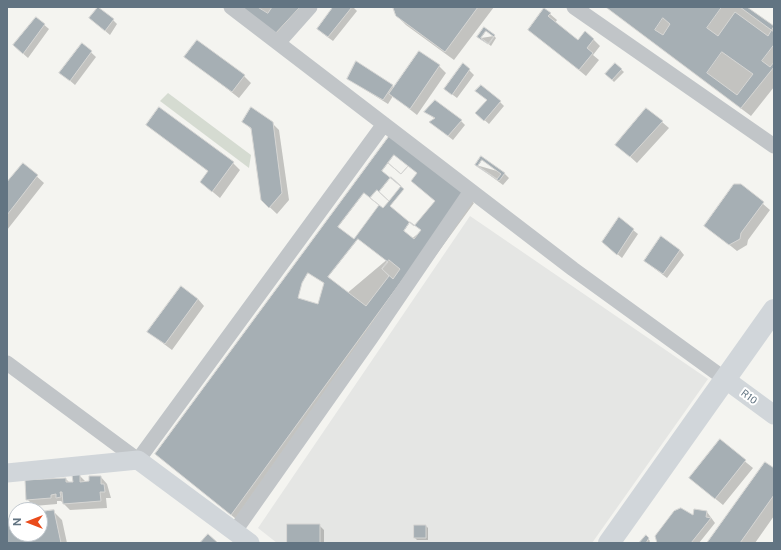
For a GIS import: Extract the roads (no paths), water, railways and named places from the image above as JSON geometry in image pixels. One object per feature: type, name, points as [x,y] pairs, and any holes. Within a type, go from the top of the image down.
[{"type":"highway","points":[[609,543],[774,310]]},
{"type":"main road","name":"R10","points":[[725,379],[774,415]]},
{"type":"main road","points":[[7,473],[138,460],[242,539]]},
{"type":"street","points":[[231,7],[573,268],[725,379]]},
{"type":"street","points":[[278,43],[310,7]]},
{"type":"street","points":[[574,7],[774,146]]},
{"type":"street","points":[[7,364],[138,460],[384,124]]},
{"type":"street","points":[[242,539],[371,338],[471,191]]}]
